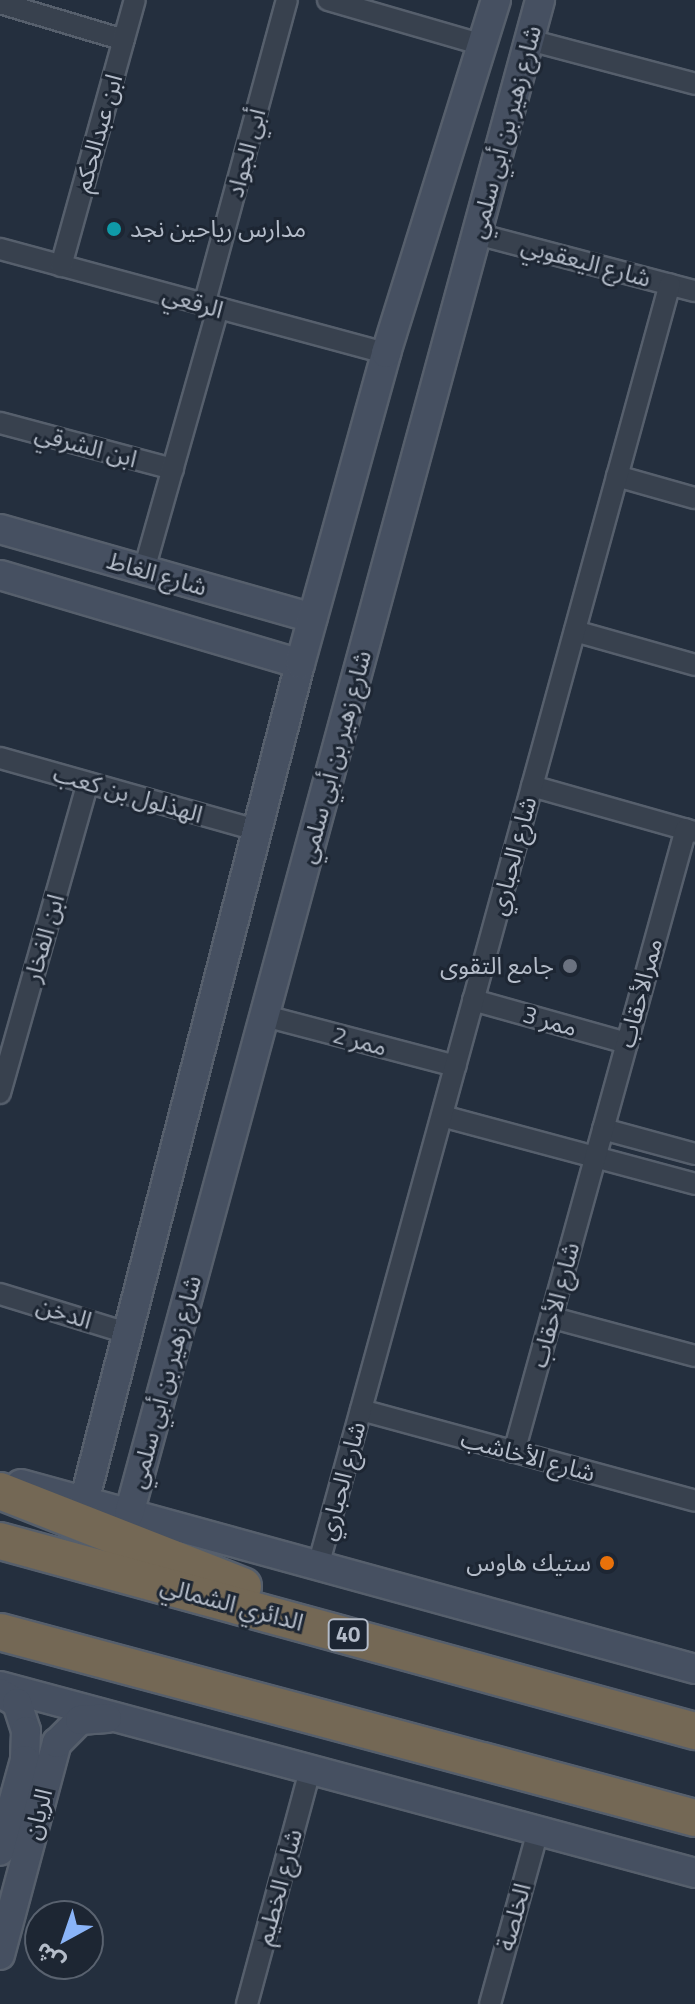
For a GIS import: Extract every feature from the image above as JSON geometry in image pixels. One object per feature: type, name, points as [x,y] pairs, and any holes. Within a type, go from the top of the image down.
[{"type":"highway","points":[[0,1491],[416,1654]]},
{"type":"highway","name":"الدائري الشمالي","points":[[0,1541],[695,1731]]},
{"type":"highway","points":[[0,1632],[695,1818]]},
{"type":"highway","points":[[0,1650],[177,1680]]},
{"type":"street","name":"ابن عبدالحكم","points":[[61,266],[135,0]]},
{"type":"street","name":"أبي الجواد","points":[[144,570],[173,469],[287,0]]},
{"type":"street","points":[[328,0],[483,45]]},
{"type":"street","name":"شارع زهير بن أبي سلمي","points":[[84,1502],[300,664],[386,353],[496,0]]},
{"type":"street","name":"شارع زهير بن أبي سلمي","points":[[129,1514],[540,0]]},
{"type":"street","points":[[0,3],[124,40]]},
{"type":"street","points":[[529,40],[695,84]]},
{"type":"street","name":"شارع اليعقوبي","points":[[477,234],[695,291]]},
{"type":"street","name":"الرقعي","points":[[0,249],[386,353]]},
{"type":"street","name":"شارع الحباري","points":[[318,1566],[670,284]]},
{"type":"street","name":"ابن الشرقي","points":[[0,423],[173,469]]},
{"type":"street","points":[[617,476],[695,498]]},
{"type":"street","name":"شارع الغاط","points":[[0,529],[313,618]]},
{"type":"street","name":"شارع الغاط","points":[[0,575],[300,664]]},
{"type":"street","points":[[575,631],[695,665]]},
{"type":"street","name":"الهذلول بن كعب","points":[[0,758],[256,830]]},
{"type":"street","name":"ابن الفخار","points":[[0,1093],[88,783]]},
{"type":"street","points":[[532,786],[690,831]]},
{"type":"street","name":"ممرالأحقاب","points":[[595,1157],[690,831]]},
{"type":"street","name":"ممر 3","points":[[473,1000],[627,1043]]},
{"type":"street","name":"ممر 2","points":[[265,1016],[456,1066]]},
{"type":"street","points":[[442,1116],[695,1184]]},
{"type":"street","points":[[603,1129],[695,1154]]},
{"type":"street","name":"شارع الأحقاب","points":[[514,1452],[595,1157]]},
{"type":"street","name":"الدخن","points":[[0,1294],[127,1333]]},
{"type":"street","points":[[553,1318],[695,1356]]},
{"type":"street","name":"شارع الأخاشب","points":[[361,1410],[695,1501]]},
{"type":"street","points":[[0,1478],[695,1669]]},
{"type":"street","points":[[0,1686],[695,1873]]},
{"type":"street","name":"الريان","points":[[0,1693],[23,1713],[26,1743],[0,1851]]},
{"type":"street","name":"الريان","points":[[0,1955],[55,1750],[66,1729],[80,1720],[119,1717]]},
{"type":"street","points":[[26,1743],[55,1750]]},
{"type":"street","name":"شارع الخطيم","points":[[247,2004],[310,1770]]},
{"type":"street","name":"الخلصة","points":[[490,2004],[538,1831]]},
{"type":"place","name":"مدارس رياحين نجد","points":[[114,229]]},
{"type":"place","name":"جامع التقوى","points":[[570,966]]},
{"type":"place","name":"ستيك هاوس","points":[[607,1563]]}]
